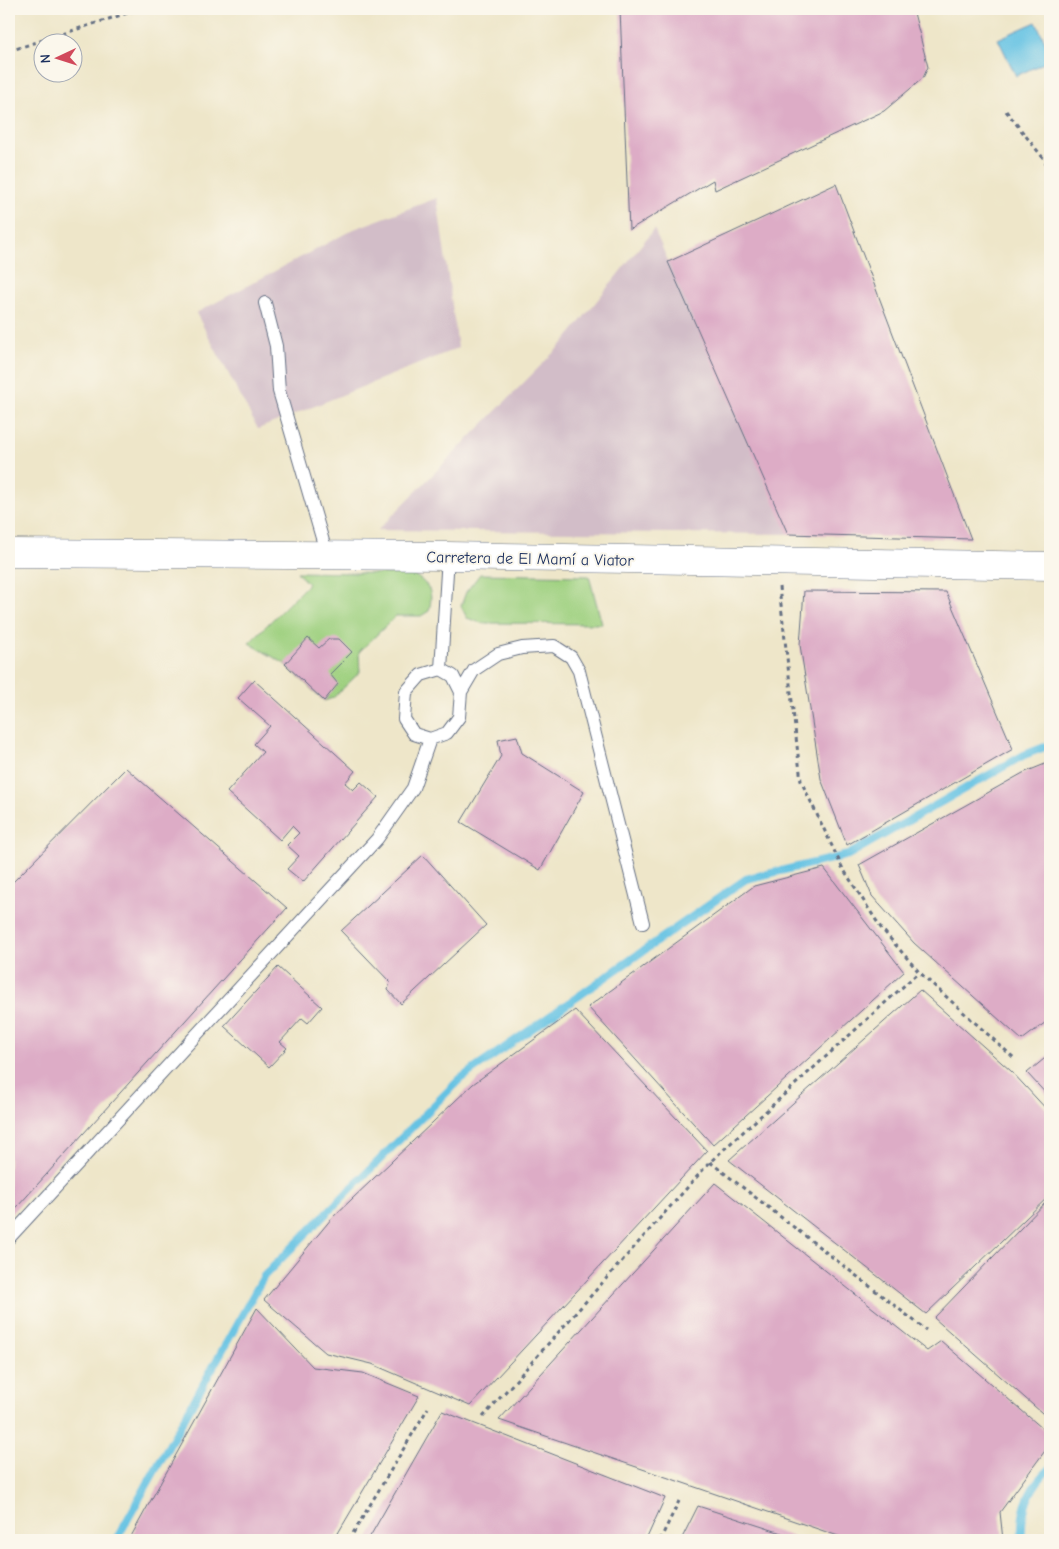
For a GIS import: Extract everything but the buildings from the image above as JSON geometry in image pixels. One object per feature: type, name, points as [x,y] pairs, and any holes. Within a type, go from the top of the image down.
[{"type":"street","name":"Carretera de El Mamí a Viator","points":[[9,552],[448,556],[1050,566]]},
{"type":"lane","points":[[266,303],[276,346],[278,391],[327,555]]},
{"type":"lane","points":[[441,669],[448,556]]},
{"type":"lane","points":[[461,692],[453,676],[441,669],[421,675],[406,692],[404,719],[414,734],[430,739],[447,733],[459,717],[461,692],[474,670],[498,654],[522,648],[554,646],[571,657],[579,671],[643,923]]},
{"type":"lane","points":[[9,1238],[377,839],[413,788],[430,739]]},
{"type":"path","points":[[9,51],[140,9]]},
{"type":"path","points":[[1006,111],[1044,159],[1050,171]]},
{"type":"path","points":[[777,562],[801,781],[834,851],[842,867],[881,928],[919,972],[1014,1058]]},
{"type":"path","points":[[483,1417],[710,1162],[919,972]]},
{"type":"path","points":[[710,1162],[926,1330]]},
{"type":"path","points":[[349,1540],[428,1408]]},
{"type":"path","points":[[660,1540],[679,1501]]},
{"type":"shaded area","points":[[437,198],[458,348],[258,429],[196,313],[354,229]]},
{"type":"shaded area","points":[[654,229],[788,534],[378,530],[564,342]]},
{"type":"green space","points":[[297,572],[412,574],[423,581],[429,589],[431,598],[429,611],[421,616],[396,616],[359,652],[360,672],[333,698],[324,701],[285,664],[249,643],[308,584]]},
{"type":"green space","points":[[480,574],[589,576],[602,624],[481,623],[467,618],[461,606],[466,592]]},
{"type":"water","points":[[1036,22],[1050,52],[1050,60],[1016,76],[998,39]]},
{"type":"waterway","points":[[116,1540],[264,1276],[460,1079],[746,879],[848,855],[1024,755],[1050,745]]},
{"type":"waterway","points":[[1022,1540],[1024,1510],[1027,1501],[1036,1483],[1050,1468]]}]
